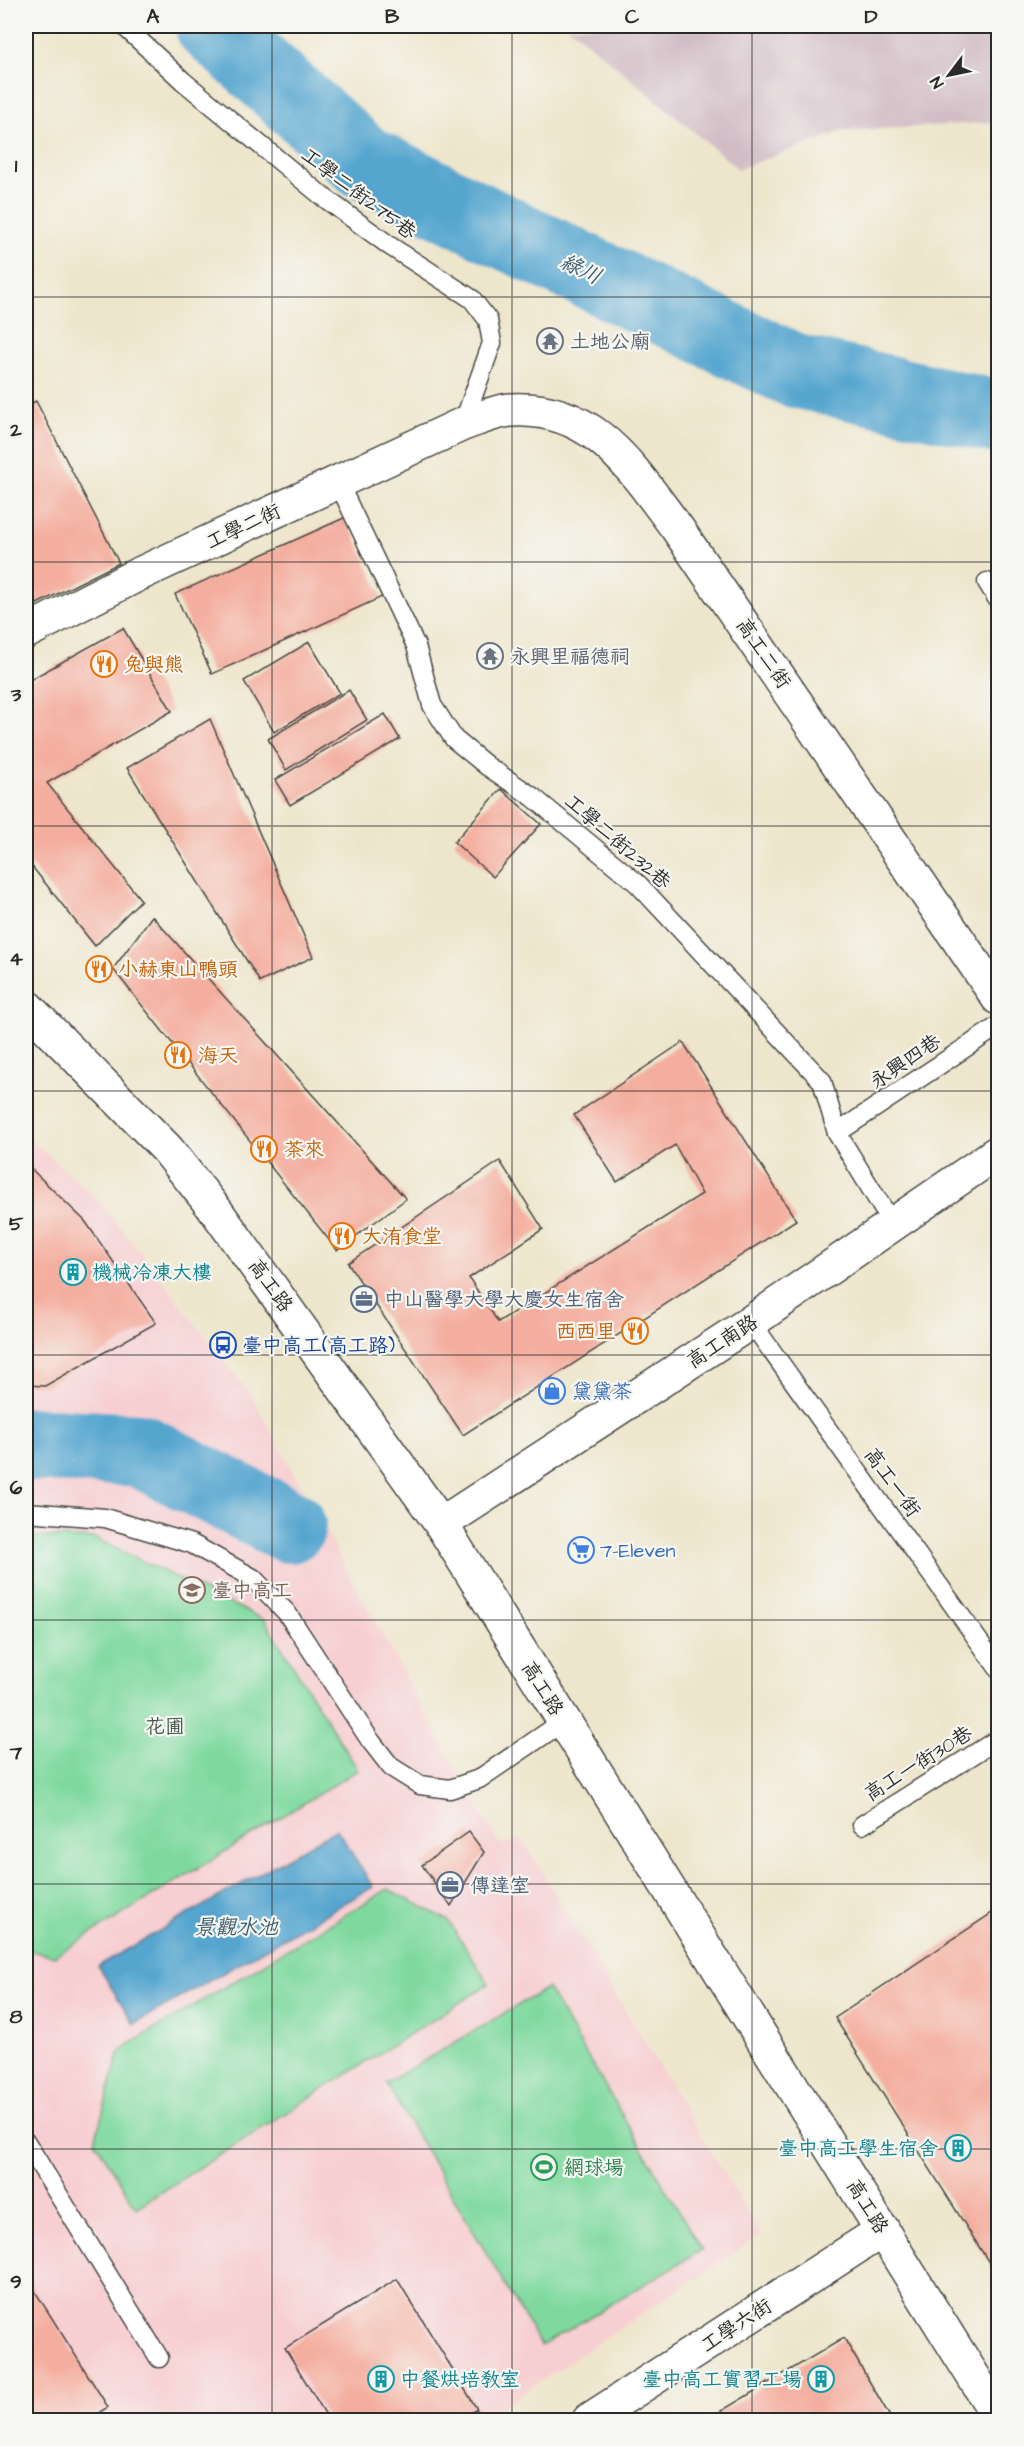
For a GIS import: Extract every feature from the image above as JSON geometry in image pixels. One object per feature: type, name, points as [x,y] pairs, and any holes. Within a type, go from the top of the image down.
[{"type":"street","name":"高工二街","points":[[463,424],[510,410],[558,413],[593,430],[632,468],[733,607],[999,998]]},
{"type":"street","name":"工學二街","points":[[26,632],[135,576],[463,424]]},
{"type":"street","name":"高工路","points":[[26,1006],[166,1149],[218,1212],[441,1524],[883,2230],[993,2396]]},
{"type":"street","name":"高工南路","points":[[441,1524],[751,1322],[999,1152]]},
{"type":"street","name":"工學六街","points":[[589,2421],[883,2230]]},
{"type":"lane","name":"工學二街275巷","points":[[124,26],[183,81],[322,196],[390,246],[472,299],[488,320],[492,343],[463,424]]},
{"type":"lane","name":"工學二街232巷","points":[[338,482],[416,646],[432,705],[454,739],[487,766],[533,796],[638,884],[822,1081],[837,1133],[893,1225]]},
{"type":"lane","points":[[987,582],[999,600]]},
{"type":"lane","name":"永興四巷","points":[[837,1133],[999,1026]]},
{"type":"lane","name":"高工一街","points":[[751,1322],[999,1668]]},
{"type":"lane","points":[[26,1512],[105,1518],[192,1544],[253,1578],[287,1613],[370,1740],[391,1767],[420,1785],[450,1790],[465,1786],[479,1779],[564,1720]]},
{"type":"lane","name":"高工一街30巷","points":[[862,1825],[999,1739]]},
{"type":"lane","points":[[26,2142],[159,2358]]},
{"type":"shaded area","points":[[568,26],[998,26],[998,122],[843,131],[738,169]]},
{"type":"shaded area","name":"臺中高工","points":[[26,1135],[103,1205],[251,1395],[465,1786],[500,1844],[522,1839],[761,2235],[482,2420],[26,2420]]},
{"type":"green space","name":"花圃","points":[[26,1537],[94,1538],[265,1620],[358,1770],[55,1956],[26,1950]]},
{"type":"green space","points":[[388,1889],[448,1920],[489,1984],[136,2208],[95,2141],[120,2050]]},
{"type":"green space","name":"網球場","points":[[547,1988],[702,2250],[541,2346],[386,2083]]},
{"type":"water","name":"景觀水池","points":[[337,1829],[373,1887],[134,2024],[98,1966]]},
{"type":"building","points":[[36,401],[119,563],[37,604],[26,582],[26,406]]},
{"type":"building","points":[[346,517],[382,597],[212,674],[175,594]]},
{"type":"building","points":[[123,628],[172,711],[47,783],[141,900],[95,946],[26,859],[26,682]]},
{"type":"building","points":[[309,642],[340,693],[274,732],[244,681]]},
{"type":"building","points":[[349,690],[367,720],[286,770],[268,739]]},
{"type":"building","points":[[385,714],[400,739],[290,805],[275,780]]},
{"type":"building","points":[[210,719],[313,957],[260,982],[127,768]]},
{"type":"building","points":[[501,789],[541,824],[493,877],[454,842]]},
{"type":"building","points":[[152,916],[406,1199],[337,1250],[113,969]]},
{"type":"building","points":[[683,1042],[796,1220],[463,1435],[348,1263],[500,1161],[543,1229],[469,1278],[498,1322],[702,1194],[675,1145],[617,1182],[574,1115]]},
{"type":"building","name":"機械冷凍大樓","points":[[26,1164],[85,1221],[156,1323],[45,1386],[26,1385]]},
{"type":"building","name":"傳達室","points":[[469,1832],[484,1852],[451,1906],[422,1865]]},
{"type":"building","name":"臺中高工學生宿舍","points":[[998,1909],[998,2277],[835,2018]]},
{"type":"building","points":[[26,2277],[108,2407],[87,2420],[26,2420]]},
{"type":"building","name":"中餐烘培教室","points":[[397,2279],[477,2409],[459,2420],[329,2420],[285,2348]]},
{"type":"building","name":"臺中高工實習工場","points":[[844,2338],[892,2420],[706,2420]]},
{"type":"waterway","name":"綠川","points":[[212,26],[363,161],[492,226],[795,371],[998,417]]},
{"type":"waterway","points":[[26,1444],[139,1450],[289,1526]]},
{"type":"place","name":"土地公廟","points":[[550,341]]},
{"type":"place","name":"永興里福德祠","points":[[490,656]]},
{"type":"place","name":"兔與熊","points":[[104,664]]},
{"type":"place","name":"小赫東山鴨頭","points":[[99,969]]},
{"type":"place","name":"海天","points":[[178,1055]]},
{"type":"place","name":"茶來","points":[[264,1149]]},
{"type":"place","name":"大洧食堂","points":[[342,1236]]},
{"type":"place","name":"機械冷凍大樓","points":[[73,1272]]},
{"type":"place","name":"中山醫學大學大慶女生宿舍","points":[[364,1299]]},
{"type":"place","name":"西西里","points":[[635,1331]]},
{"type":"place","name":"臺中高工(高工路)","points":[[223,1345]]},
{"type":"place","name":"黛黛茶","points":[[552,1391]]},
{"type":"place","name":"7-Eleven","points":[[581,1550]]},
{"type":"place","name":"臺中高工","points":[[192,1590]]},
{"type":"place","name":"傳達室","points":[[450,1885]]},
{"type":"place","name":"臺中高工學生宿舍","points":[[958,2148]]},
{"type":"place","name":"網球場","points":[[544,2167]]},
{"type":"place","name":"中餐烘培教室","points":[[381,2379]]},
{"type":"place","name":"臺中高工實習工場","points":[[821,2379]]}]
